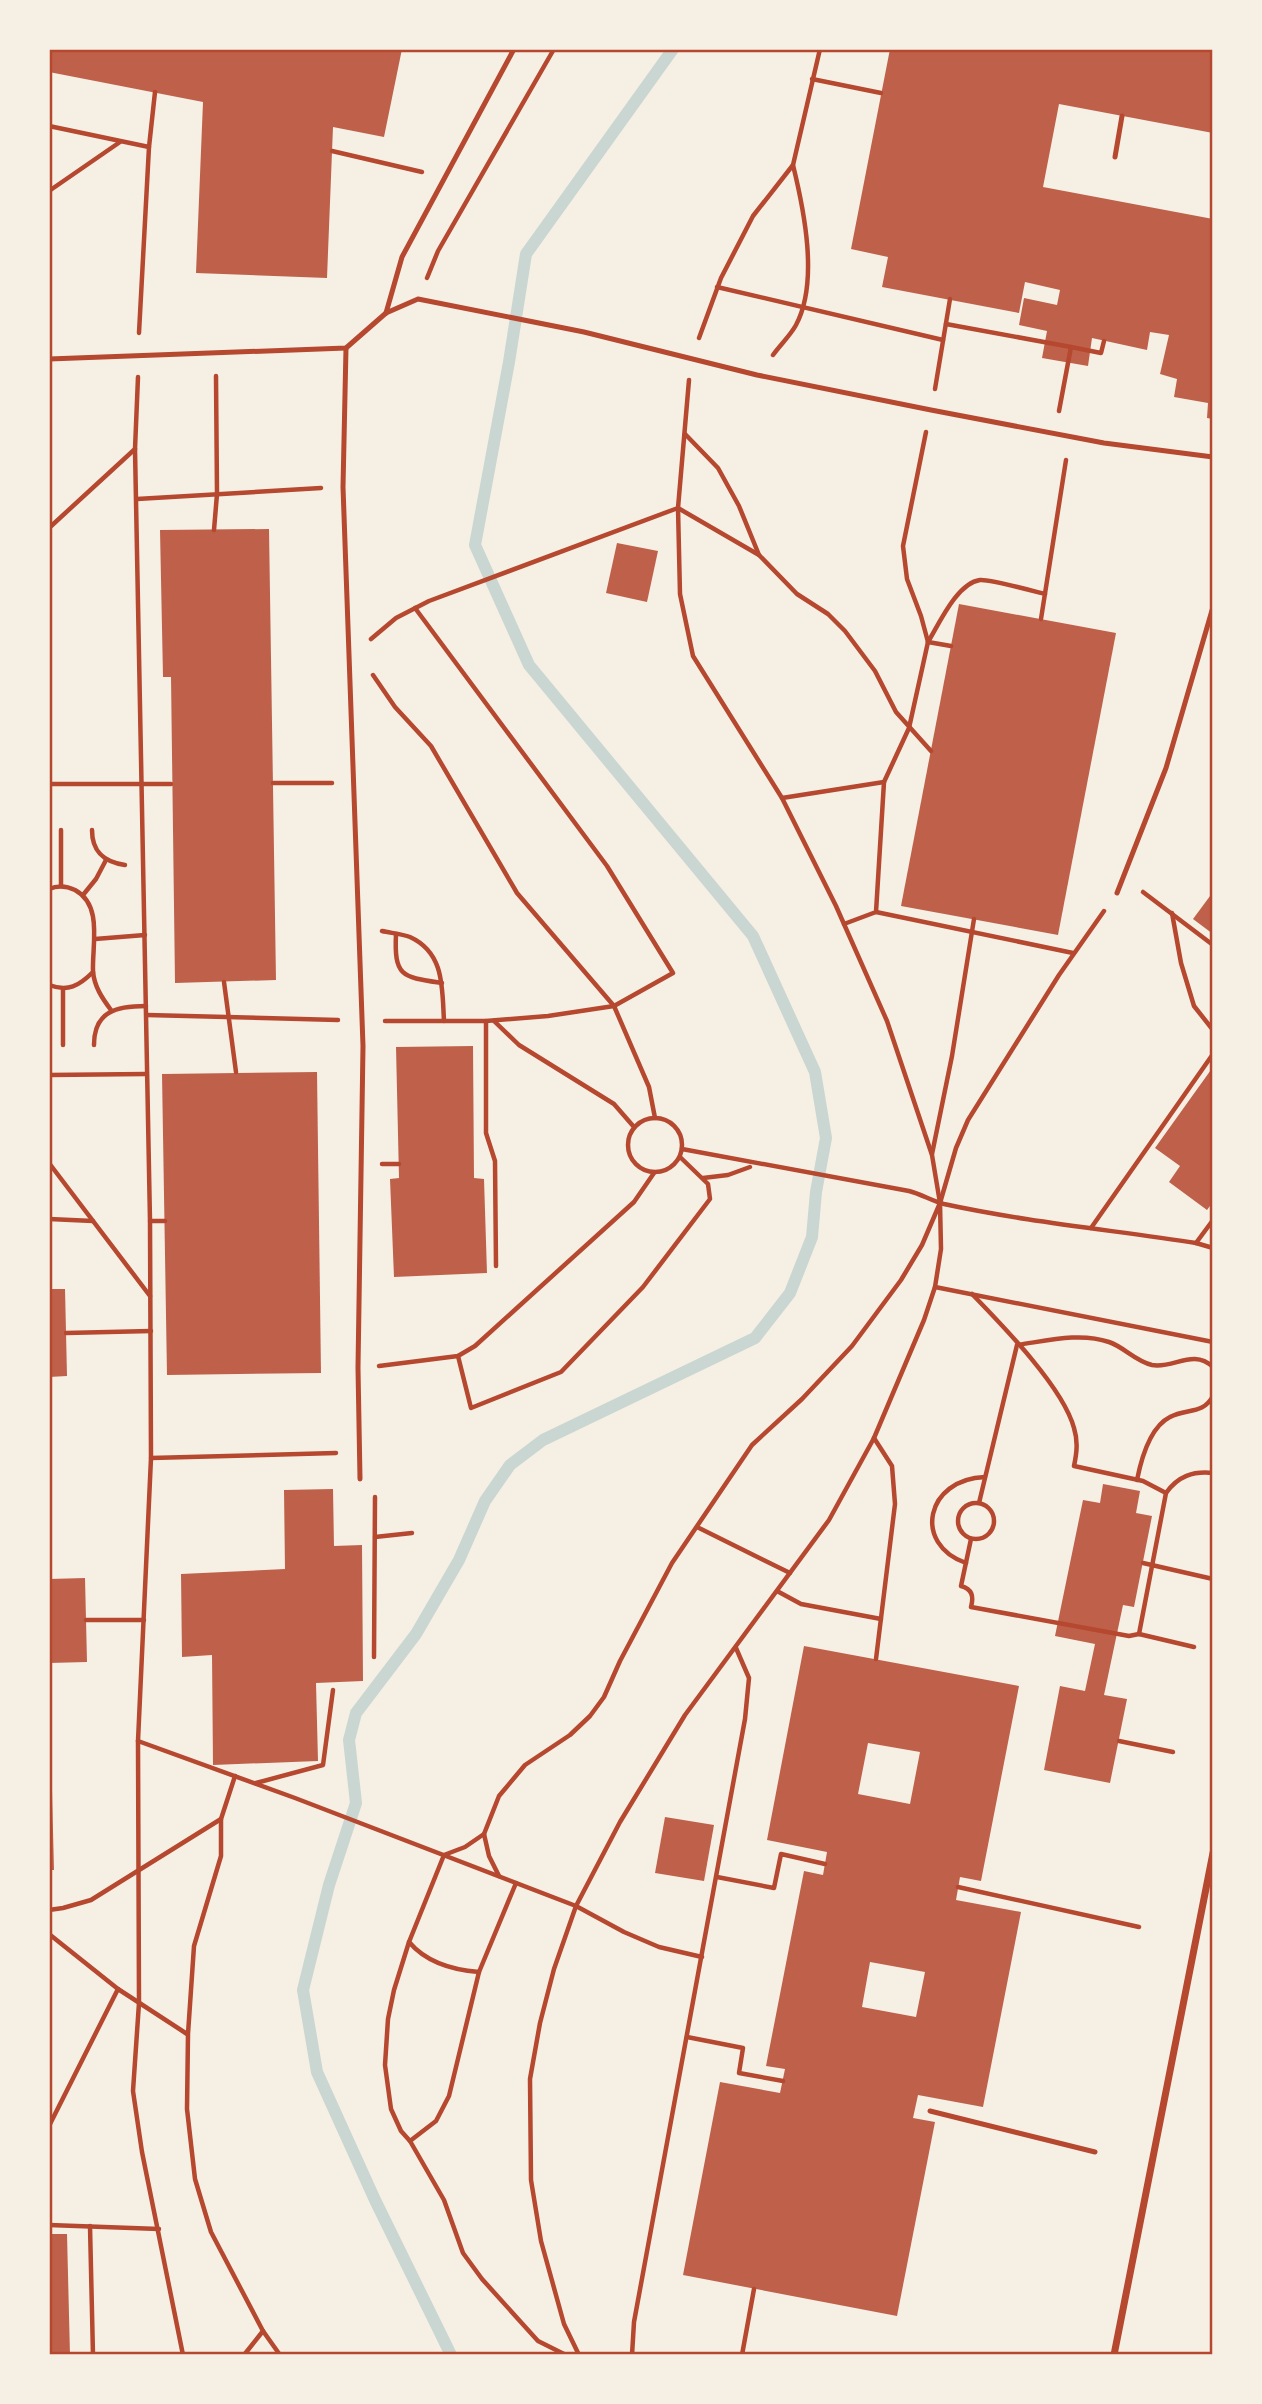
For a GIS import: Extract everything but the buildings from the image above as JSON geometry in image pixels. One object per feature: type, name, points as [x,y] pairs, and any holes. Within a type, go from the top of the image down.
[{"type":"street","points":[[1114,2355],[1213,1853]]},
{"type":"lane","points":[[386,313],[402,257],[514,49]]},
{"type":"lane","points":[[1115,157],[1122,116]]},
{"type":"lane","points":[[49,359],[346,348],[386,313],[418,299],[584,332],[757,375],[931,410],[1104,443],[1213,457]]},
{"type":"lane","points":[[346,348],[343,487],[363,1021],[358,1368],[360,1479]]},
{"type":"lane","points":[[1117,893],[1166,768],[1213,607]]},
{"type":"lane","points":[[930,2111],[1095,2152]]},
{"type":"path","points":[[418,299],[438,251],[554,49]]},
{"type":"path","points":[[579,2355],[564,2323],[541,2241],[531,2180],[530,2079],[540,2023],[554,1969],[576,1906],[620,1822],[685,1714],[829,1520],[874,1438],[924,1320],[935,1287],[941,1249],[940,1203],[932,1155],[887,1021],[844,924],[782,798],[693,656],[680,594],[678,508],[691,359],[717,287],[753,216],[793,165],[820,49]]},
{"type":"path","points":[[813,79],[881,93]]},
{"type":"path","points":[[155,92],[149,147],[135,449],[147,1015],[151,1458],[138,1741],[139,2003],[133,2091],[142,2152],[183,2355]]},
{"type":"path","points":[[49,126],[149,147]]},
{"type":"path","points":[[49,191],[121,141]]},
{"type":"path","points":[[332,152],[422,172]]},
{"type":"path","points":[[757,375],[797,325],[808,287],[803,206],[793,165]]},
{"type":"path","points":[[717,287],[943,340]]},
{"type":"path","points":[[928,642],[907,579],[903,546],[950,299]]},
{"type":"path","points":[[946,324],[1101,354],[1104,341]]},
{"type":"path","points":[[1055,432],[1071,347]]},
{"type":"path","points":[[214,530],[217,494],[216,354]]},
{"type":"path","points":[[685,434],[722,474],[739,506],[759,555]]},
{"type":"path","points":[[1041,619],[1070,435]]},
{"type":"path","points":[[49,528],[135,449]]},
{"type":"path","points":[[137,499],[343,487]]},
{"type":"path","points":[[655,1118],[649,1087],[614,1006],[517,893],[431,746],[395,706],[376,677],[366,670],[349,667],[372,639],[396,618],[429,601],[678,508]]},
{"type":"path","points":[[678,508],[759,555],[797,594],[828,614],[845,631],[875,671],[896,712],[931,751]]},
{"type":"path","points":[[876,912],[884,782],[909,728],[928,642],[954,599],[966,587],[981,580],[1045,594]]},
{"type":"path","points":[[147,1015],[363,1021],[486,1021],[548,1016],[614,1006],[673,974],[607,866],[415,608]]},
{"type":"path","points":[[928,642],[951,646]]},
{"type":"path","points":[[782,798],[884,782]]},
{"type":"path","points":[[274,783],[353,783]]},
{"type":"path","points":[[49,784],[171,784]]},
{"type":"path","points":[[61,830],[61,886]]},
{"type":"path","points":[[92,830],[95,849],[106,860],[125,865]]},
{"type":"path","points":[[83,895],[106,860]]},
{"type":"path","points":[[1123,877],[1213,945]]},
{"type":"path","points":[[49,889],[61,886],[73,888],[83,895],[91,910],[93,972],[98,991],[111,1010]]},
{"type":"path","points":[[566,2355],[538,2341],[482,2279],[463,2253],[444,2200],[410,2141],[401,2131],[391,2109],[385,2065],[388,2019],[408,1942],[444,1855],[465,1847],[484,1834],[499,1796],[510,1781],[525,1765],[590,1716],[604,1697],[672,1563],[752,1445],[802,1399],[852,1346],[901,1280],[922,1245],[940,1203],[956,1148],[968,1120],[1074,953],[1117,893]]},
{"type":"path","points":[[844,924],[876,912],[1074,953]]},
{"type":"path","points":[[1172,913],[1181,963],[1194,1006],[1213,1030]]},
{"type":"path","points":[[932,1155],[952,1056],[974,919]]},
{"type":"path","points":[[359,927],[410,937],[430,952],[442,975],[443,1021]]},
{"type":"path","points":[[396,934],[395,960],[399,968],[418,980],[442,983]]},
{"type":"path","points":[[94,939],[145,935]]},
{"type":"path","points":[[49,985],[63,989],[83,982],[93,972]]},
{"type":"path","points":[[224,982],[236,1072]]},
{"type":"path","points":[[62,1045],[63,989]]},
{"type":"path","points":[[94,1045],[95,1028],[111,1010],[127,1006],[146,1006]]},
{"type":"path","points":[[494,1020],[519,1045],[614,1104],[634,1127]]},
{"type":"path","points":[[486,1021],[486,1133],[495,1161],[496,1266]]},
{"type":"path","points":[[1091,1228],[1213,1054]]},
{"type":"path","points":[[49,1074],[146,1074]]},
{"type":"path","points":[[358,1368],[458,1356],[475,1346],[634,1202],[654,1173],[669,1168],[680,1157],[682,1140],[678,1131],[664,1119],[655,1118],[640,1122],[634,1127],[629,1135],[628,1152],[638,1167],[654,1173]]},
{"type":"path","points":[[682,1149],[921,1194],[940,1203],[1196,1243],[1213,1248]]},
{"type":"path","points":[[458,1356],[471,1408],[561,1372],[643,1287],[710,1199],[710,1191],[702,1178],[680,1157]]},
{"type":"path","points":[[49,1163],[150,1296]]},
{"type":"path","points":[[702,1178],[728,1175],[750,1167]]},
{"type":"path","points":[[49,1219],[93,1221]]},
{"type":"path","points":[[1196,1243],[1213,1220]]},
{"type":"path","points":[[150,1221],[165,1221]]},
{"type":"path","points":[[935,1287],[1213,1342]]},
{"type":"path","points":[[972,1294],[1036,1365],[1063,1405],[1077,1441],[1074,1466],[1137,1480],[1166,1493]]},
{"type":"path","points":[[66,1333],[151,1331]]},
{"type":"path","points":[[1017,1345],[1066,1338],[1088,1338],[1111,1342],[1135,1358],[1151,1364],[1191,1357],[1202,1359],[1213,1367]]},
{"type":"path","points":[[979,1503],[1017,1345]]},
{"type":"path","points":[[1137,1480],[1143,1451],[1164,1421],[1178,1414],[1202,1409],[1213,1396]]},
{"type":"path","points":[[874,1438],[892,1466],[895,1504],[876,1659]]},
{"type":"path","points":[[151,1458],[359,1453]]},
{"type":"path","points":[[1139,1634],[1166,1493],[1179,1479],[1191,1473],[1213,1474]]},
{"type":"path","points":[[966,1563],[945,1551],[937,1539],[933,1511],[939,1498],[949,1487],[961,1480],[985,1477]]},
{"type":"path","points":[[374,1657],[375,1486]]},
{"type":"path","points":[[979,1503],[993,1513],[994,1526],[992,1532],[982,1539],[971,1539],[961,1531],[958,1519],[967,1505],[979,1503]]},
{"type":"path","points":[[697,1527],[790,1573]]},
{"type":"path","points":[[375,1537],[412,1533]]},
{"type":"path","points":[[971,1539],[961,1586],[971,1592],[971,1606],[1129,1636],[1139,1634],[1194,1647]]},
{"type":"path","points":[[1143,1563],[1213,1579]]},
{"type":"path","points":[[777,1591],[801,1604],[881,1619]]},
{"type":"path","points":[[86,1620],[144,1619]]},
{"type":"path","points":[[632,2355],[634,2322],[745,1719],[749,1678],[736,1648]]},
{"type":"path","points":[[255,1784],[323,1765],[333,1690]]},
{"type":"path","points":[[138,1741],[576,1906],[659,1947],[702,1957]]},
{"type":"path","points":[[1119,1741],[1173,1752]]},
{"type":"path","points":[[235,1776],[221,1819],[221,1856],[194,1946],[188,2035],[187,2109],[195,2179],[211,2232],[263,2331],[280,2355]]},
{"type":"path","points":[[49,1910],[91,1900],[221,1819]]},
{"type":"path","points":[[484,1834],[489,1856],[499,1876]]},
{"type":"path","points":[[717,1877],[774,1888],[781,1854],[825,1864]]},
{"type":"path","points":[[410,2141],[436,2121],[450,2096],[479,1972],[516,1883]]},
{"type":"path","points":[[958,1887],[1139,1927]]},
{"type":"path","points":[[49,1934],[118,1989],[188,2035]]},
{"type":"path","points":[[408,1942],[442,1964],[460,1971],[479,1972]]},
{"type":"path","points":[[49,2126],[118,1989]]},
{"type":"path","points":[[687,2037],[743,2048],[739,2073],[783,2081]]},
{"type":"path","points":[[49,2225],[159,2229]]},
{"type":"path","points":[[90,2226],[93,2355]]},
{"type":"path","points":[[741,2355],[754,2289]]},
{"type":"path","points":[[244,2355],[263,2331]]},
{"type":"waterway","points":[[451,2355],[375,2200],[317,2072],[303,1990],[329,1885],[356,1803],[349,1740],[356,1713],[416,1634],[459,1560],[485,1501],[510,1465],[543,1440],[755,1338],[790,1293],[812,1237],[816,1192],[826,1138],[815,1072],[753,936],[529,665],[475,545],[526,254],[673,49]]}]
